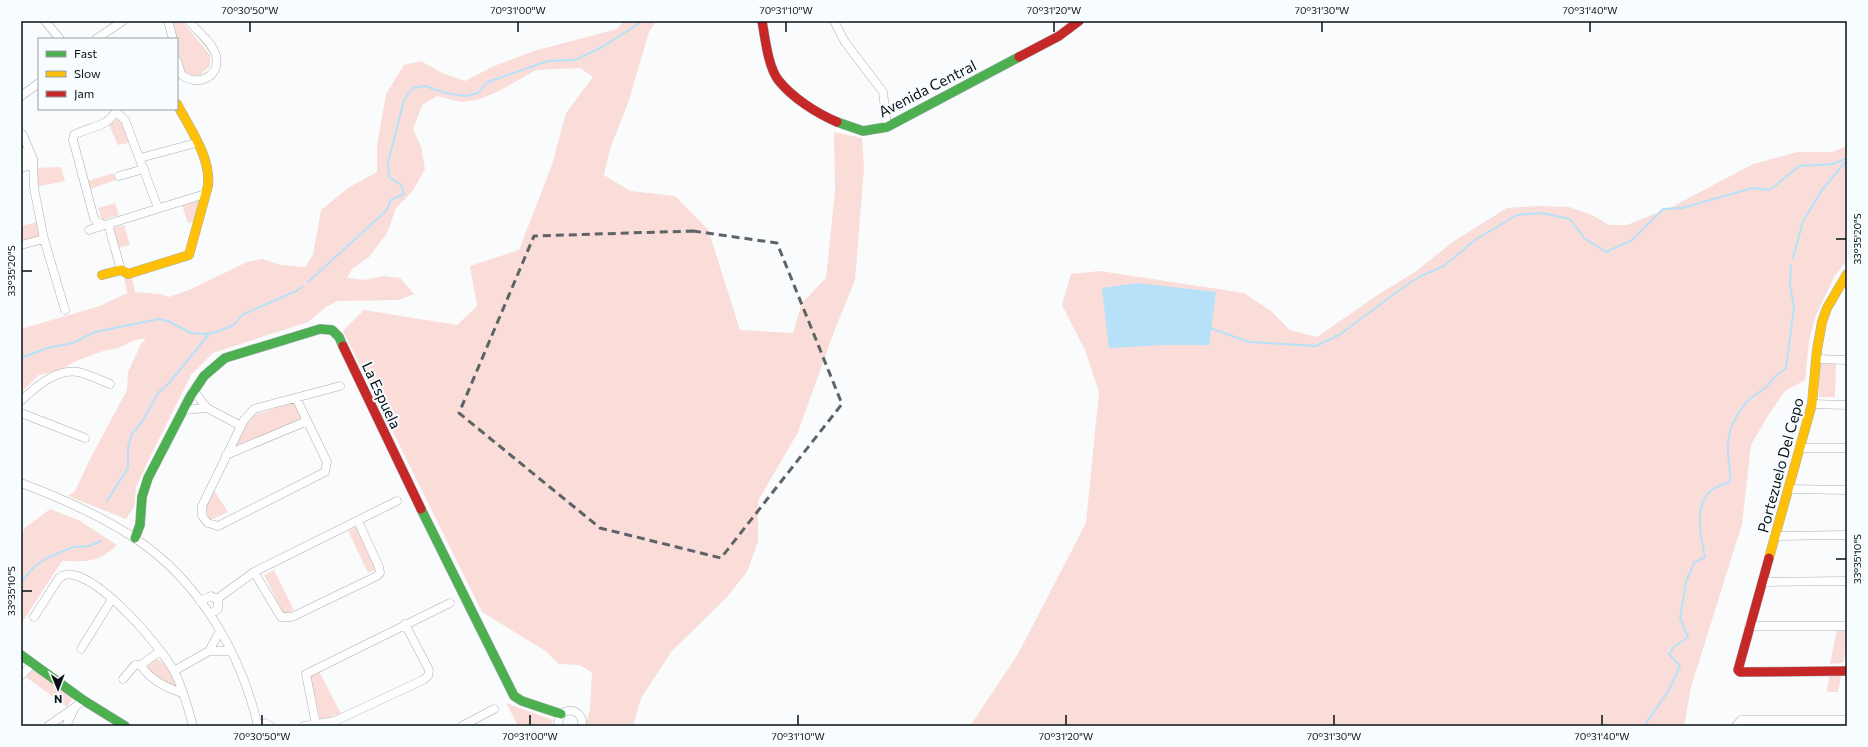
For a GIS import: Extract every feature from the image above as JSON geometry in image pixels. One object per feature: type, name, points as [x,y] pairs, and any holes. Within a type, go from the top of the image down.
[{"type":"street","points":[[46,21],[59,38]]},
{"type":"street","points":[[98,38],[123,21]]},
{"type":"street","points":[[168,21],[173,38]]},
{"type":"street","points":[[179,76],[192,80],[204,80],[214,71],[217,63],[214,50],[189,21]]},
{"type":"street","name":"Avenida Central","points":[[762,21],[767,52],[778,80],[803,103],[834,121],[863,131],[887,127],[1059,36],[1080,21]]},
{"type":"street","points":[[834,21],[845,42],[883,92],[887,127]]},
{"type":"street","points":[[21,96],[38,84]]},
{"type":"street","points":[[106,224],[121,270],[128,274],[189,255],[209,181],[208,170],[178,106]]},
{"type":"street","points":[[106,224],[97,222],[94,218],[73,140],[74,134],[104,125],[117,110],[125,120],[158,208]]},
{"type":"street","points":[[21,133],[33,159],[32,165],[35,195],[44,239],[65,310]]},
{"type":"street","points":[[140,158],[196,143]]},
{"type":"street","points":[[21,151],[26,161],[32,165]]},
{"type":"street","points":[[21,168],[32,165]]},
{"type":"street","points":[[119,176],[144,169]]},
{"type":"street","points":[[89,230],[205,194]]},
{"type":"street","points":[[21,245],[44,239]]},
{"type":"street","points":[[102,276],[121,270]]},
{"type":"street","name":"Portezuelo Del Cepo","points":[[1847,274],[1827,308],[1822,322],[1816,359],[1812,404],[1801,448],[1738,665],[1738,670],[1740,672],[1847,671]]},
{"type":"street","name":"La Espuela","points":[[135,538],[140,518],[142,497],[148,478],[193,390],[211,369],[225,358],[320,329],[328,329],[335,332],[339,337],[398,461],[514,696],[522,702],[561,714]]},
{"type":"street","points":[[1816,359],[1847,360]]},
{"type":"street","points":[[21,401],[33,388],[67,372],[78,372],[110,384]]},
{"type":"street","points":[[296,398],[327,462],[325,472],[225,522],[215,526],[205,521],[202,516],[201,509],[241,426],[254,410],[296,398],[340,386]]},
{"type":"street","points":[[193,390],[207,408],[241,426]]},
{"type":"street","points":[[1812,404],[1847,406]]},
{"type":"street","points":[[183,410],[207,408]]},
{"type":"street","points":[[21,413],[85,438]]},
{"type":"street","points":[[226,455],[307,421]]},
{"type":"street","points":[[1801,448],[1847,448]]},
{"type":"street","points":[[21,483],[93,514],[118,528],[135,538],[169,566],[200,601],[220,631],[231,651],[248,690],[258,725],[264,723],[270,726]]},
{"type":"street","points":[[1789,489],[1847,490]]},
{"type":"street","points":[[217,599],[254,572],[397,501]]},
{"type":"street","points":[[118,528],[129,528],[136,525],[140,518]]},
{"type":"street","points":[[254,572],[281,617],[285,618],[292,617],[377,576],[380,573],[379,567],[358,521]]},
{"type":"street","points":[[1776,536],[1847,535]]},
{"type":"street","points":[[34,617],[56,580],[66,574],[76,575],[86,580],[112,599],[146,633],[160,650],[174,671],[193,726]]},
{"type":"street","points":[[1762,582],[1847,581]]},
{"type":"street","points":[[200,601],[211,596],[217,599],[219,604],[218,609],[210,614]]},
{"type":"street","points":[[81,649],[112,599]]},
{"type":"street","points":[[316,725],[306,674],[450,603]]},
{"type":"street","points":[[304,726],[335,721],[423,680],[428,676],[429,670],[405,624]]},
{"type":"street","points":[[1749,626],[1847,626]]},
{"type":"street","points":[[209,651],[220,631]]},
{"type":"street","points":[[123,679],[134,665],[141,665],[160,650]]},
{"type":"street","points":[[174,671],[209,651],[231,651]]},
{"type":"street","points":[[21,655],[83,700],[125,726]]},
{"type":"street","points":[[21,676],[33,664]]},
{"type":"street","points":[[141,665],[146,672],[168,688],[182,693]]},
{"type":"street","points":[[48,726],[83,700]]},
{"type":"street","points":[[66,726],[74,708]]},
{"type":"street","points":[[462,726],[494,709]]},
{"type":"street","points":[[557,726],[561,714],[569,710],[577,713],[582,720],[582,726]]},
{"type":"street","points":[[1736,726],[1741,720],[1847,720]]},
{"type":"highlighted area","points":[[693,231],[777,243],[842,404],[721,558],[600,528],[459,413],[534,236]]},
{"type":"shaded area","points":[[171,21],[182,21],[210,55],[210,66],[200,75],[193,75],[184,70],[178,53],[178,38],[176,38]]},
{"type":"shaded area","points":[[624,21],[656,21],[649,32],[629,100],[610,149],[604,175],[630,191],[675,196],[708,229],[740,330],[793,333],[802,303],[826,278],[835,191],[834,132],[862,138],[864,168],[855,280],[835,329],[798,432],[758,501],[758,541],[747,572],[726,598],[672,651],[641,698],[633,726],[585,726],[590,710],[592,673],[580,665],[559,664],[544,650],[482,612],[343,331],[364,310],[457,325],[477,306],[470,266],[519,250],[552,165],[566,113],[593,77],[580,68],[536,70],[499,91],[478,100],[461,102],[437,96],[422,105],[413,129],[421,147],[425,169],[412,192],[396,208],[387,233],[369,257],[352,269],[347,278],[365,280],[383,276],[400,278],[414,294],[399,300],[337,301],[326,307],[308,322],[213,353],[191,375],[136,487],[134,507],[126,519],[68,496],[75,491],[89,461],[127,390],[128,372],[141,344],[146,338],[135,340],[118,348],[103,351],[76,361],[60,370],[39,375],[21,393],[21,329],[100,306],[127,293],[124,277],[132,276],[135,292],[161,294],[169,297],[189,290],[247,262],[262,259],[281,265],[305,267],[313,255],[321,210],[348,188],[377,172],[377,146],[386,94],[404,65],[421,61],[442,73],[465,81],[494,66],[534,51],[617,29]]},
{"type":"shaded area","points":[[121,117],[132,142],[118,145],[109,125]]},
{"type":"shaded area","points":[[1847,146],[1847,260],[1834,277],[1816,315],[1809,341],[1805,380],[1785,391],[1769,414],[1751,445],[1742,524],[1691,687],[1684,726],[970,726],[1018,654],[1086,523],[1099,392],[1085,350],[1062,305],[1071,274],[1100,271],[1244,293],[1271,311],[1290,330],[1317,337],[1379,294],[1415,272],[1454,241],[1507,208],[1538,206],[1569,207],[1592,215],[1609,225],[1627,225],[1672,207],[1753,164],[1798,152],[1832,152]]},
{"type":"shaded area","points":[[61,167],[65,181],[35,187],[36,168]]},
{"type":"shaded area","points":[[113,173],[116,180],[90,189],[88,181]]},
{"type":"shaded area","points":[[199,199],[194,221],[188,223],[182,205]]},
{"type":"shaded area","points":[[115,203],[119,215],[102,220],[98,208]]},
{"type":"shaded area","points":[[37,222],[41,237],[21,242],[21,226]]},
{"type":"shaded area","points":[[124,225],[130,245],[118,248],[112,228]]},
{"type":"shaded area","points":[[1819,364],[1836,364],[1835,397],[1819,397]]},
{"type":"shaded area","points":[[295,402],[303,419],[235,446],[245,426],[254,415]]},
{"type":"shaded area","points":[[213,489],[228,512],[211,520],[206,509]]},
{"type":"shaded area","points":[[50,509],[80,521],[117,545],[103,556],[91,560],[62,561],[21,624],[21,534],[25,528]]},
{"type":"shaded area","points":[[357,527],[377,569],[368,573],[348,531]]},
{"type":"shaded area","points":[[274,570],[294,610],[284,615],[264,575]]},
{"type":"shaded area","points":[[1837,630],[1847,631],[1847,642],[1843,663],[1830,664]]},
{"type":"shaded area","points":[[157,659],[164,663],[170,671],[177,688],[169,686],[147,670],[149,664]]},
{"type":"shaded area","points":[[32,668],[73,698],[67,707],[26,677]]},
{"type":"shaded area","points":[[319,671],[341,714],[320,719],[310,676]]},
{"type":"shaded area","points":[[1829,676],[1841,676],[1838,692],[1827,692]]},
{"type":"shaded area","points":[[506,703],[553,720],[551,726],[518,726]]},
{"type":"water","points":[[1137,283],[1216,292],[1209,345],[1164,345],[1109,348],[1102,288]]},
{"type":"waterway","points":[[308,282],[386,211],[391,200],[404,194],[401,185],[389,177],[388,163],[404,100],[413,88],[425,86],[446,93],[466,96],[478,93],[488,82],[548,61],[575,60],[602,47],[643,21]]},
{"type":"waterway","points":[[1210,328],[1249,342],[1316,346],[1339,335],[1398,291],[1419,277],[1444,266],[1475,240],[1517,215],[1542,213],[1570,219],[1584,238],[1606,252],[1632,240],[1663,209],[1682,208],[1753,188],[1770,190],[1799,166],[1833,164],[1847,158]]},
{"type":"waterway","points":[[1793,258],[1803,221],[1822,190],[1847,160]]},
{"type":"waterway","points":[[1644,726],[1669,690],[1680,666],[1669,654],[1674,647],[1688,637],[1680,618],[1686,582],[1694,563],[1705,557],[1700,526],[1703,502],[1708,493],[1717,487],[1730,482],[1728,444],[1732,425],[1738,413],[1746,403],[1786,368],[1794,307],[1790,286],[1791,265]]},
{"type":"waterway","points":[[21,358],[47,348],[73,343],[95,332],[159,319],[168,321],[191,333],[204,334],[216,332],[234,325],[242,315],[302,287]]},
{"type":"waterway","points":[[107,501],[128,468],[128,447],[132,434],[142,422],[158,393],[169,383],[210,333]]},
{"type":"waterway","points":[[21,582],[35,566],[47,558],[73,547],[89,546],[101,541]]},
{"type":"traffic: fast","points":[[837,122],[863,131],[887,127],[1019,57]]},
{"type":"traffic: fast","points":[[135,538],[140,525],[142,497],[148,478],[190,397],[204,376],[225,358],[320,329],[332,330],[339,337],[343,346]]},
{"type":"traffic: fast","points":[[421,509],[514,696],[522,701],[561,714]]},
{"type":"traffic: fast","points":[[21,655],[83,700],[125,726]]},
{"type":"traffic: slow","points":[[102,275],[121,270],[128,274],[189,255],[208,186],[208,175],[203,154],[178,106]]},
{"type":"traffic: slow","points":[[1769,558],[1812,404],[1817,350],[1822,322],[1827,308],[1847,274]]},
{"type":"traffic: jam","points":[[762,21],[770,61],[779,81],[805,104],[837,122]]},
{"type":"traffic: jam","points":[[1019,57],[1059,36],[1079,21]]},
{"type":"traffic: jam","points":[[343,346],[421,509]]},
{"type":"traffic: jam","points":[[1769,558],[1738,670],[1740,672],[1847,671]]}]
